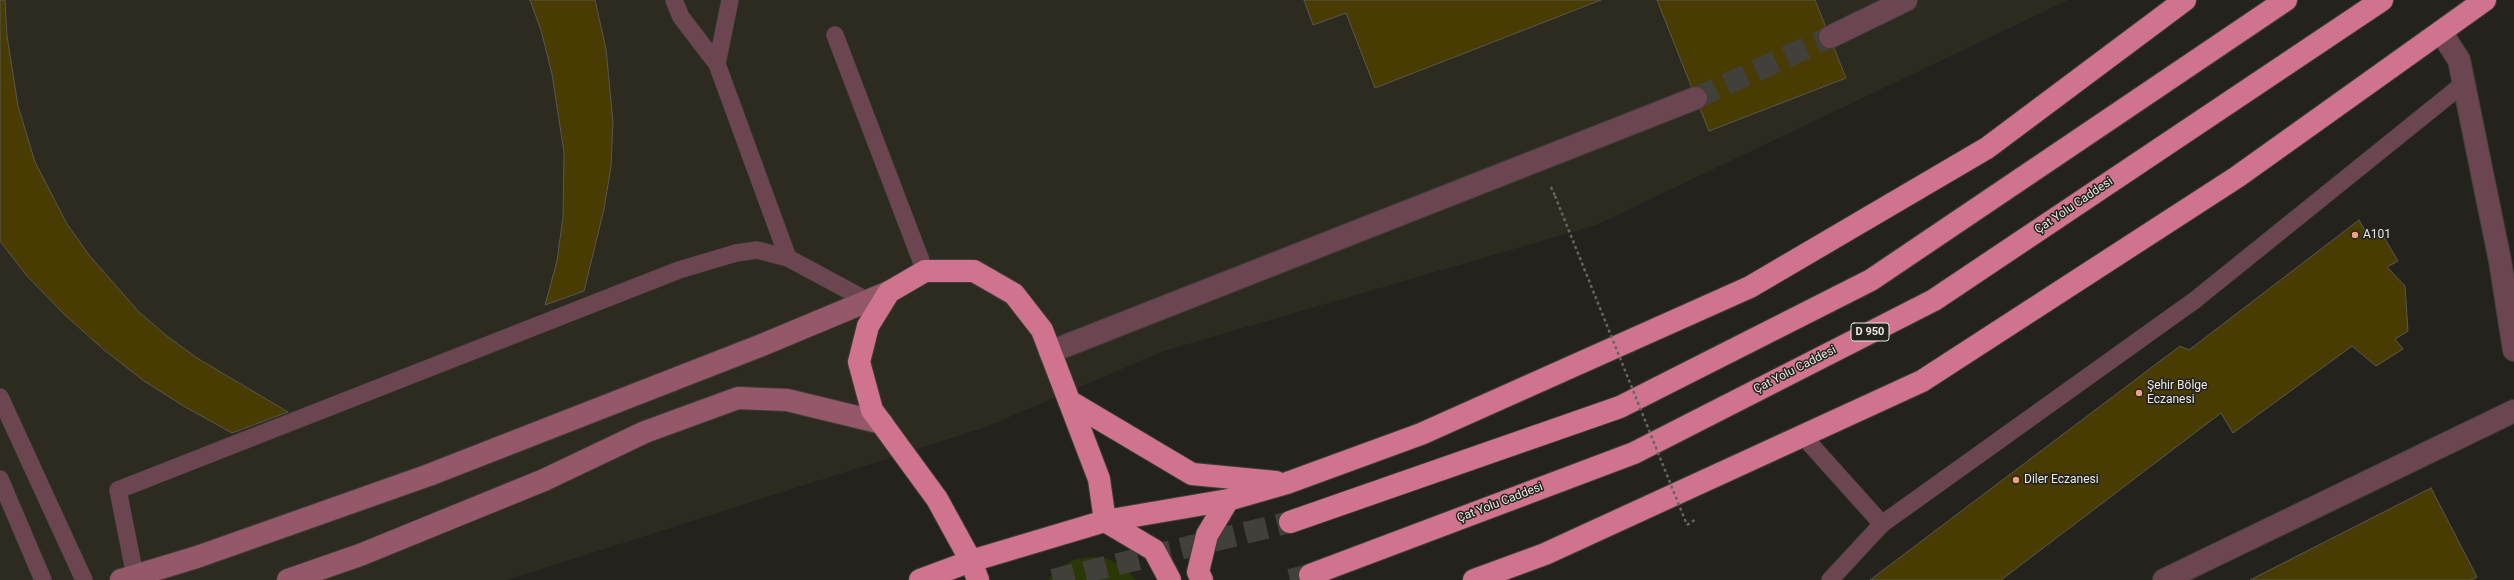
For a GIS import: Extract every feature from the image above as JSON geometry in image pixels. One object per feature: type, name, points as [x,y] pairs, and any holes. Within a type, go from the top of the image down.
[{"type":"highway","points":[[920,580],[975,571],[1105,521],[1228,500],[1287,483],[1421,434],[1750,287],[1987,148],[2185,0]]},
{"type":"highway","points":[[1290,522],[1620,407],[1871,280],[2286,0]]},
{"type":"highway","name":"Çat Yolu Caddesi","points":[[1310,575],[1634,453],[1934,300],[2382,0]]},
{"type":"highway","points":[[1474,580],[1545,554],[1922,381],[2237,177],[2485,0]]},
{"type":"highway","points":[[975,571],[937,500],[872,410],[858,362],[868,326],[889,292],[925,272],[974,271],[1014,294],[1042,330],[1099,479],[1105,521]]},
{"type":"highway","points":[[1069,401],[1192,474],[1287,483]]},
{"type":"highway","points":[[1202,580],[1198,572],[1207,535],[1228,500]]},
{"type":"highway","points":[[1105,521],[1154,550],[1170,580]]},
{"type":"street","points":[[1830,37],[1906,0]]},
{"type":"street","points":[[2441,32],[2459,60],[2500,261],[2514,350]]},
{"type":"street","points":[[1050,352],[1696,98]]},
{"type":"street","points":[[128,578],[197,557],[429,475],[762,345],[889,292]]},
{"type":"street","points":[[288,580],[360,555],[529,486],[646,432],[738,398],[787,400],[882,423]]},
{"type":"street","points":[[2164,580],[2514,411]]},
{"type":"lane","points":[[674,0],[682,17],[717,64],[788,258]]},
{"type":"lane","points":[[717,64],[730,0]]},
{"type":"lane","points":[[835,35],[925,272]]},
{"type":"lane","points":[[1830,580],[1882,524],[2195,300],[2463,84]]},
{"type":"lane","points":[[128,578],[118,490],[679,270],[736,253],[758,250],[788,258],[868,301]]},
{"type":"lane","points":[[0,397],[84,580]]},
{"type":"lane","points":[[1803,436],[1882,524]]},
{"type":"lane","points":[[0,479],[43,580]]},
{"type":"path","points":[[1555,196],[1686,525]]},
{"type":"shaded area","points":[[0,0],[2068,0],[1596,225],[1164,351],[986,427],[507,580],[0,580]]},
{"type":"green space","points":[[1092,557],[1108,559],[1123,567],[1136,580],[1048,580],[1057,569],[1073,560]]},
{"type":"building","points":[[0,0],[5,0],[7,36],[18,106],[35,162],[67,224],[89,255],[139,312],[167,336],[197,358],[288,412],[232,433],[187,408],[144,381],[103,349],[64,314],[27,276],[0,241]]},
{"type":"building","points":[[530,0],[595,0],[606,49],[613,122],[611,166],[604,209],[584,291],[545,305],[557,261],[563,217],[564,152],[552,74],[541,30]]},
{"type":"building","points":[[1304,0],[1601,0],[1375,88],[1346,13],[1313,25]]},
{"type":"building","points":[[1657,0],[1815,0],[1846,78],[1709,131]]},
{"type":"building","points":[[2359,220],[2370,239],[2382,234],[2398,261],[2387,267],[2405,286],[2408,331],[2395,339],[2403,349],[2376,366],[2352,346],[2233,433],[2221,413],[2001,580],[1870,580],[2180,346],[2189,350]]},
{"type":"building","points":[[2431,488],[2477,577],[2471,580],[2250,580]]},
{"type":"tunnel","points":[[1696,98],[1830,37]]},
{"type":"tunnel","points":[[1053,580],[1290,522]]},
{"type":"tunnel","points":[[1290,580],[1310,575]]},
{"type":"place","name":"A101","points":[[2355,235]]},
{"type":"place","name":"Şehir Bölge Eczanesi","points":[[2139,393]]},
{"type":"place","name":"Diler Eczanesi","points":[[2016,480]]}]
